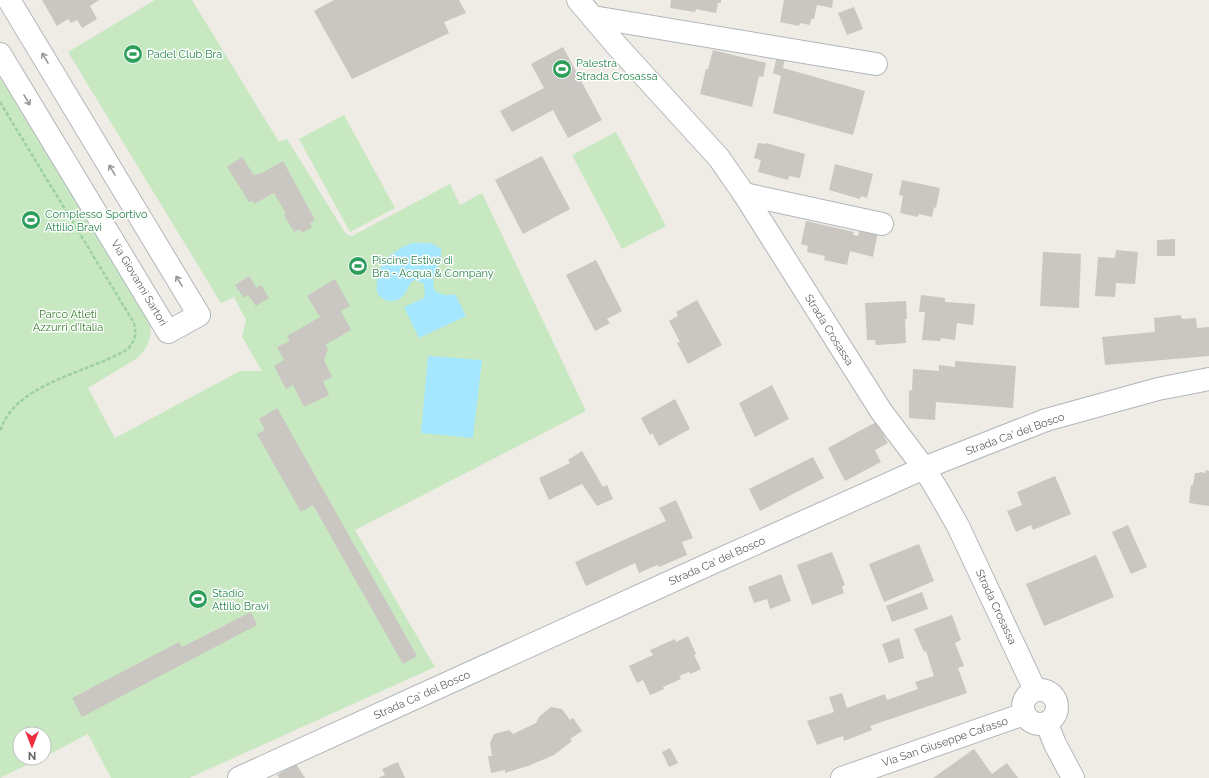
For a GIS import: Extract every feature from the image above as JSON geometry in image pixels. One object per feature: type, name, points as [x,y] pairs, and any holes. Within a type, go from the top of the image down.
[{"type":"street","name":"Via Giovanni Sartori","points":[[0,54],[168,332],[199,315],[9,0]]},
{"type":"street","name":"Strada Crosassa","points":[[578,0],[719,158],[744,194],[881,411],[924,468],[958,526],[1035,690]]},
{"type":"street","points":[[592,17],[876,64]]},
{"type":"street","points":[[744,194],[882,224]]},
{"type":"street","name":"Strada Ca' del Bosco","points":[[239,778],[924,468],[1046,420],[1158,390],[1209,379]]},
{"type":"street","points":[[1035,690],[1049,692],[1057,701],[1058,708],[1056,714],[1047,724],[1040,725],[1033,723],[1024,714],[1024,700],[1035,690]]},
{"type":"street","name":"Via San Giuseppe Cafasso","points":[[842,778],[1024,714]]},
{"type":"street","points":[[1047,724],[1055,744],[1073,778]]},
{"type":"path","points":[[0,102],[134,323],[136,337],[133,344],[128,349],[46,385],[20,401],[7,416],[0,432]]},
{"type":"green space","name":"Parco Atleti Azzurri d'Italia","points":[[155,0],[192,0],[279,142],[287,139],[346,234],[352,236],[450,184],[460,205],[482,193],[586,411],[355,530],[435,667],[189,778],[111,778],[88,734],[52,753],[52,726],[12,726],[12,766],[25,766],[0,778],[0,78],[149,321],[151,334],[147,346],[139,357],[88,388],[115,438],[240,371],[262,371],[242,337],[246,320],[234,297],[221,303],[68,52]]},
{"type":"green space","points":[[344,115],[395,208],[350,232],[299,139]]},
{"type":"green space","points":[[616,132],[666,226],[622,249],[572,155]]},
{"type":"water","points":[[412,243],[431,243],[441,249],[441,259],[433,278],[434,290],[444,295],[455,294],[466,316],[419,338],[404,307],[424,298],[425,290],[423,283],[414,280],[402,297],[396,301],[384,300],[379,295],[377,289],[378,275],[384,262],[388,257]]},
{"type":"water","points":[[428,356],[482,360],[473,438],[421,433]]},
{"type":"building","points":[[42,0],[99,0],[90,6],[97,19],[82,28],[77,20],[71,23],[68,19],[57,26]]},
{"type":"building","points":[[334,0],[459,0],[466,13],[444,22],[449,33],[352,79],[314,11]]},
{"type":"building","points":[[671,0],[721,0],[721,3],[718,3],[716,13],[696,9],[695,12],[670,8]]},
{"type":"building","points":[[784,0],[833,0],[832,8],[817,5],[814,19],[811,19],[810,25],[800,23],[799,26],[780,22]]},
{"type":"building","points":[[854,7],[863,29],[847,35],[838,13]]},
{"type":"building","points":[[563,47],[602,120],[568,138],[553,110],[512,132],[500,111],[544,88],[531,64]]},
{"type":"building","points":[[713,50],[766,63],[763,77],[759,76],[752,107],[700,94],[706,69],[708,69]]},
{"type":"building","points":[[778,52],[786,54],[783,68],[865,91],[853,135],[773,113],[781,76],[773,73]]},
{"type":"building","points":[[758,143],[766,143],[805,154],[800,178],[789,176],[788,180],[758,172],[761,160],[754,158]]},
{"type":"building","points":[[542,156],[570,209],[523,234],[495,180]]},
{"type":"building","points":[[242,157],[254,175],[262,173],[283,161],[315,220],[310,223],[312,227],[302,233],[300,229],[294,232],[274,193],[254,204],[253,201],[249,202],[227,167]]},
{"type":"building","points":[[835,164],[873,174],[867,198],[861,196],[860,199],[829,190]]},
{"type":"building","points":[[902,180],[940,188],[936,208],[934,207],[932,217],[919,214],[918,217],[900,213],[903,196],[899,195]]},
{"type":"building","points":[[806,221],[854,232],[853,235],[858,236],[860,228],[878,232],[873,257],[850,251],[847,265],[824,260],[825,256],[807,252],[808,246],[801,244]]},
{"type":"building","points":[[1175,239],[1175,256],[1157,256],[1157,240]]},
{"type":"building","points":[[1116,250],[1138,252],[1135,284],[1116,283],[1115,297],[1095,296],[1098,257],[1115,258]]},
{"type":"building","points":[[1043,252],[1081,254],[1079,308],[1040,306]]},
{"type":"building","points":[[596,260],[622,311],[607,319],[610,323],[595,331],[566,275]]},
{"type":"building","points":[[249,276],[257,288],[261,285],[269,298],[256,306],[248,295],[244,298],[235,285]]},
{"type":"building","points":[[335,279],[350,306],[341,311],[351,330],[325,345],[328,349],[324,360],[332,377],[323,381],[329,395],[304,407],[293,385],[286,389],[274,366],[284,360],[277,347],[290,341],[287,336],[320,317],[307,296]]},
{"type":"building","points":[[921,295],[945,298],[945,302],[975,304],[973,325],[957,323],[955,340],[941,338],[940,341],[922,340],[925,312],[919,312]]},
{"type":"building","points":[[697,300],[722,345],[688,364],[677,343],[680,342],[669,321],[678,316],[676,312]]},
{"type":"building","points":[[906,301],[906,343],[876,345],[875,340],[867,340],[865,303]]},
{"type":"building","points":[[1181,315],[1182,319],[1196,318],[1197,328],[1209,327],[1209,356],[1105,365],[1102,337],[1155,332],[1154,318]]},
{"type":"building","points":[[955,361],[1016,366],[1013,408],[936,402],[935,420],[909,418],[909,391],[912,390],[913,369],[939,371],[939,365],[955,367]]},
{"type":"building","points":[[772,385],[789,419],[755,437],[739,403]]},
{"type":"building","points":[[675,399],[690,429],[659,446],[652,433],[650,435],[641,418]]},
{"type":"building","points":[[277,408],[417,656],[403,664],[313,505],[301,512],[257,434],[265,430],[259,419]]},
{"type":"building","points":[[876,422],[888,443],[875,450],[881,462],[845,481],[828,448]]},
{"type":"building","points":[[582,451],[603,487],[607,485],[613,499],[597,506],[582,484],[549,500],[539,478],[570,463],[568,460]]},
{"type":"building","points":[[813,457],[824,478],[760,511],[749,489]]},
{"type":"building","points":[[1206,470],[1209,471],[1209,506],[1189,503],[1191,485],[1193,485],[1195,473],[1205,473]]},
{"type":"building","points":[[1055,476],[1071,514],[1033,530],[1031,525],[1016,532],[1007,511],[1022,505],[1017,492]]},
{"type":"building","points":[[676,500],[693,538],[682,542],[687,555],[659,567],[657,565],[639,573],[635,563],[586,586],[575,562],[666,521],[659,508]]},
{"type":"building","points":[[1128,525],[1147,567],[1131,574],[1112,532]]},
{"type":"building","points":[[919,544],[934,581],[884,602],[869,564]]},
{"type":"building","points":[[832,552],[845,585],[842,586],[844,593],[812,605],[797,565]]},
{"type":"building","points":[[1096,555],[1114,597],[1044,626],[1026,584]]},
{"type":"building","points":[[781,574],[791,601],[770,609],[767,599],[754,603],[748,587]]},
{"type":"building","points":[[922,592],[928,609],[892,622],[886,606]]},
{"type":"building","points":[[251,612],[257,625],[82,717],[72,698],[179,642],[182,647]]},
{"type":"building","points":[[952,615],[961,640],[955,643],[964,666],[958,668],[967,693],[870,726],[872,730],[844,741],[843,736],[817,745],[807,721],[834,712],[829,697],[842,693],[847,708],[885,694],[887,700],[918,689],[915,682],[934,676],[926,651],[924,652],[914,629]]},
{"type":"building","points":[[688,636],[696,654],[694,655],[701,669],[690,674],[689,672],[679,676],[681,679],[650,695],[643,680],[637,683],[629,666],[653,655],[650,650],[675,639],[676,642]]},
{"type":"building","points":[[899,638],[904,658],[889,663],[882,644]]},
{"type":"building","points":[[551,707],[562,709],[570,720],[573,718],[582,731],[570,739],[572,741],[554,755],[528,766],[505,773],[505,770],[491,773],[488,756],[492,756],[490,743],[494,734],[509,730],[513,734],[536,723],[539,717]]},
{"type":"building","points":[[670,748],[678,763],[669,767],[662,752]]},
{"type":"building","points":[[974,749],[992,774],[1007,763],[1018,778],[933,778]]},
{"type":"building","points":[[398,762],[405,778],[378,778],[385,775],[382,769]]},
{"type":"building","points":[[296,764],[305,778],[279,778],[277,775]]},
{"type":"place","name":"Padel Club Bra","points":[[133,54]]},
{"type":"place","name":"Palestra Strada Crosassa","points":[[562,69]]},
{"type":"place","name":"Complesso Sportivo Attilio Bravi","points":[[31,220]]},
{"type":"place","name":"Piscine Estive di Bra - Acqua & Company","points":[[358,266]]},
{"type":"place","name":"Stadio Attilio Bravi","points":[[198,599]]}]
